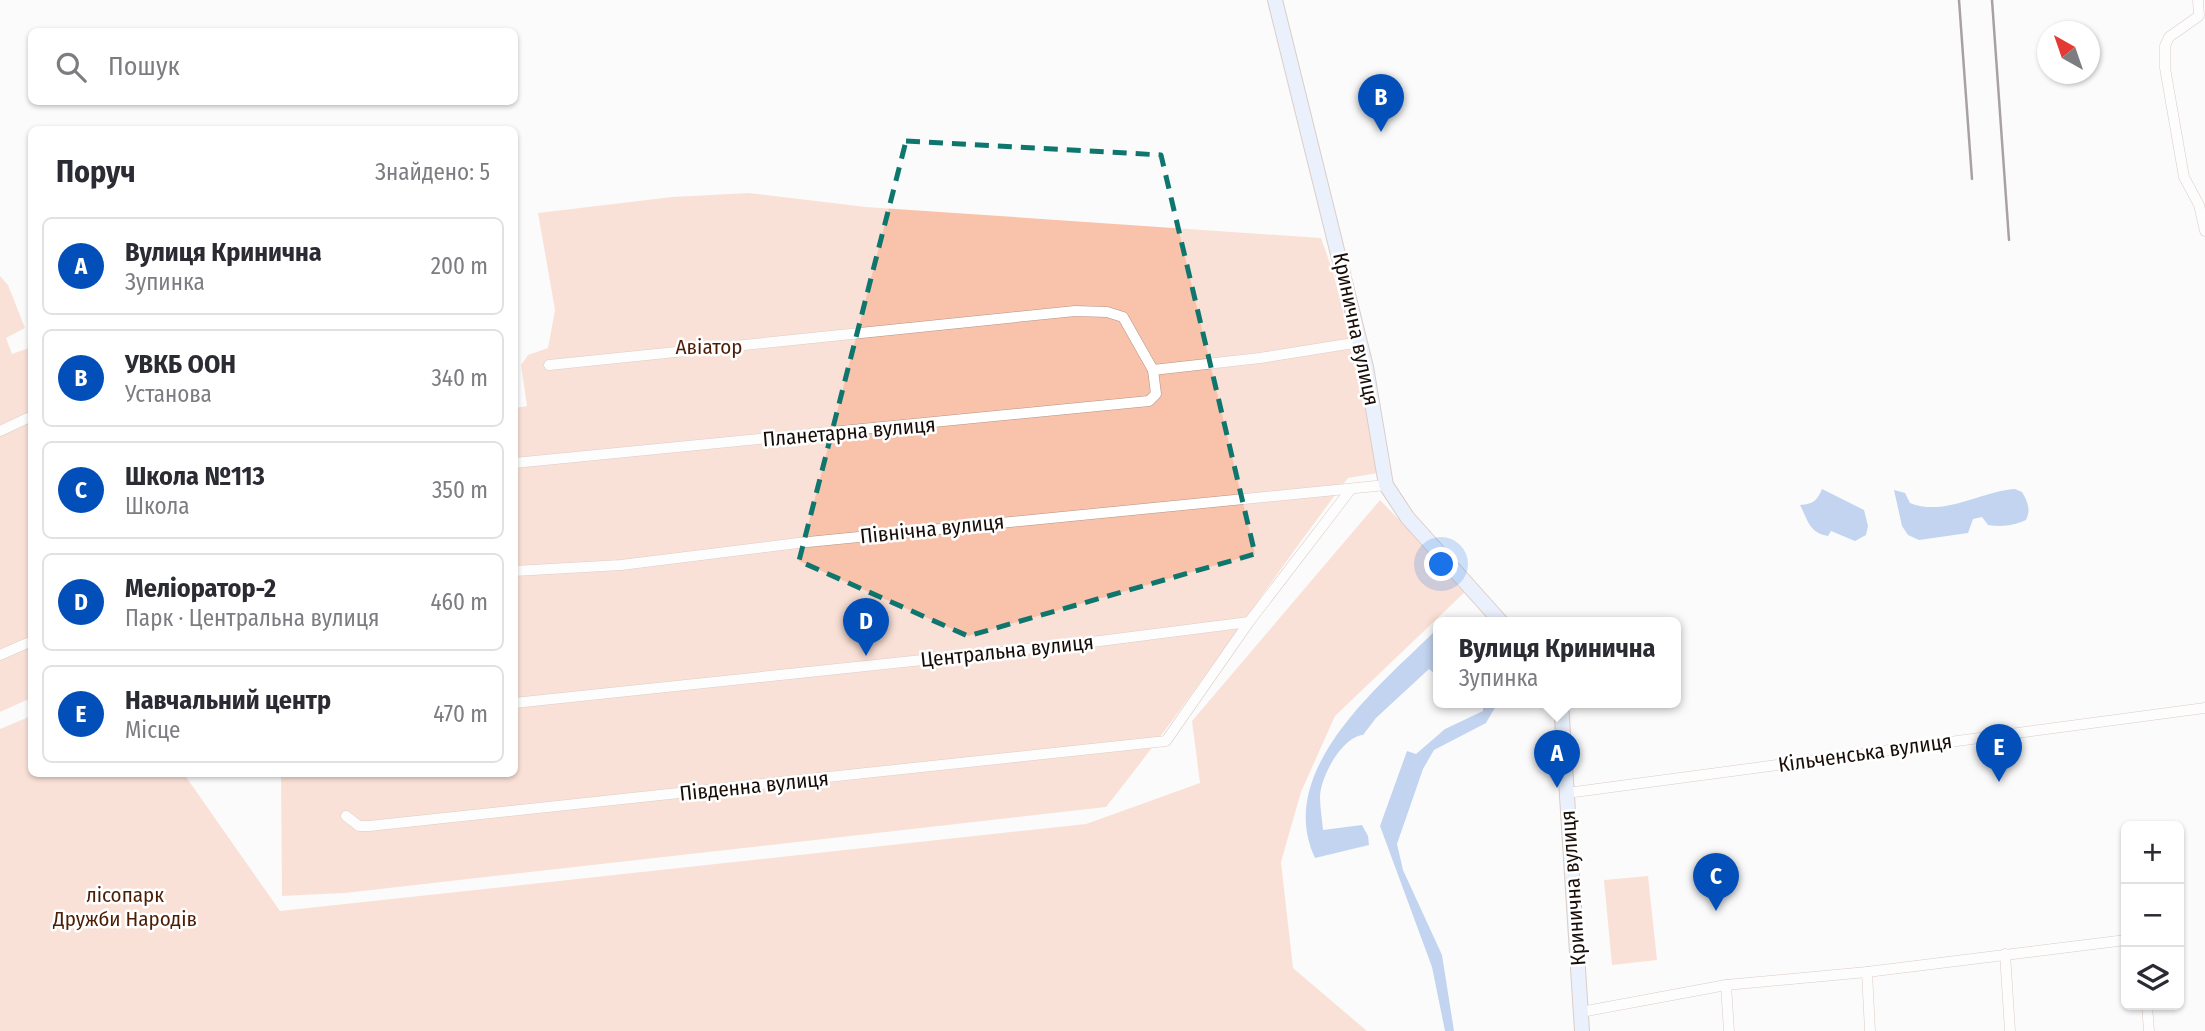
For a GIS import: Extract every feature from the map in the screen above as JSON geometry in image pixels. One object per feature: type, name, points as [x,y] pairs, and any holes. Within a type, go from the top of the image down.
[{"type":"street","name":"Кринична вулиця","points":[[1275,0],[1360,342],[1386,485],[1407,517],[1497,617]]},
{"type":"street","points":[[2199,0],[2199,16],[2169,37],[2165,46],[2165,68],[2184,177],[2199,205],[2205,231]]},
{"type":"street","points":[[549,365],[1075,310],[1107,312],[1123,317],[1153,370],[1260,358],[1360,342]]},
{"type":"street","name":"Планетарна вулиця","points":[[518,463],[1149,401],[1156,394],[1153,370]]},
{"type":"street","points":[[0,430],[28,418]]},
{"type":"street","name":"Північна вулиця","points":[[518,571],[621,565],[798,543],[1386,485]]},
{"type":"street","points":[[1249,622],[1351,489]]},
{"type":"street","name":"Центральна вулиця","points":[[518,703],[1084,643],[1249,622]]},
{"type":"street","name":"Південна вулиця","points":[[346,816],[359,826],[369,827],[1166,741],[1249,622]]},
{"type":"street","points":[[0,655],[28,643]]},
{"type":"street","name":"Кринична вулиця","points":[[1561,708],[1582,1031]]},
{"type":"street","name":"Кільченська вулиця","points":[[1567,793],[2205,708]]},
{"type":"street","points":[[1581,1012],[1726,985],[1867,972],[2121,941]]},
{"type":"street","points":[[2005,954],[2010,1031]]},
{"type":"street","points":[[1867,972],[1870,1031]]},
{"type":"street","points":[[1726,985],[1729,1031]]},
{"type":"street","points":[[2147,1010],[2149,1031]]},
{"type":"highlighted area","points":[[906,141],[1161,155],[1255,554],[968,636],[799,561]]},
{"type":"green space","name":"Авіатор","points":[[749,193],[866,207],[1321,238],[1333,272],[1384,472],[1348,478],[1106,807],[345,893],[282,896],[281,777],[518,777],[518,408],[527,406],[521,365],[528,355],[548,348],[555,310],[538,213],[672,197]]},
{"type":"green space","points":[[0,276],[8,285],[25,328],[6,338],[12,354],[28,348],[28,699],[0,712]]},
{"type":"green space","name":"лісопарк Дружби Народів","points":[[1380,500],[1467,590],[1439,617],[1433,617],[1433,622],[1335,716],[1301,792],[1281,862],[1293,968],[1367,1031],[0,1031],[0,729],[28,717],[28,777],[186,777],[280,911],[1086,824],[1200,783],[1192,721]]},
{"type":"green space","points":[[1648,876],[1657,960],[1612,965],[1604,880]]},
{"type":"water","points":[[1822,489],[1864,510],[1868,526],[1866,535],[1855,541],[1831,531],[1828,536],[1813,529],[1800,505],[1814,501]]},
{"type":"water","points":[[2015,489],[2022,492],[2027,503],[2029,509],[2026,520],[2012,525],[1993,526],[1988,525],[1982,517],[1973,519],[1968,533],[1919,540],[1908,535],[1902,526],[1894,490],[1905,493],[1910,503],[1936,507]]},
{"type":"water","points":[[1433,633],[1433,673],[1429,669],[1376,718],[1363,735],[1355,737],[1340,750],[1324,778],[1320,800],[1323,830],[1362,825],[1369,845],[1315,858],[1306,826],[1309,794],[1320,762],[1338,733],[1386,678]]},
{"type":"water","points":[[1483,708],[1495,708],[1486,723],[1434,750],[1423,769],[1397,844],[1403,870],[1442,955],[1454,1031],[1445,1031],[1432,967],[1380,826],[1407,751],[1416,754],[1445,729],[1483,711]]},
{"type":"railway","points":[[1959,0],[1972,179]]},
{"type":"railway","points":[[1992,0],[2009,240]]},
{"type":"place","name":"УВКБ ООН","points":[[1381,132]]},
{"type":"place","name":"Меліоратор-2","points":[[866,656]]},
{"type":"place","name":"Навчальний центр","points":[[1999,782]]},
{"type":"place","name":"Вулиця Кринична","points":[[1557,788]]},
{"type":"place","name":"Школа №113","points":[[1716,911]]}]
